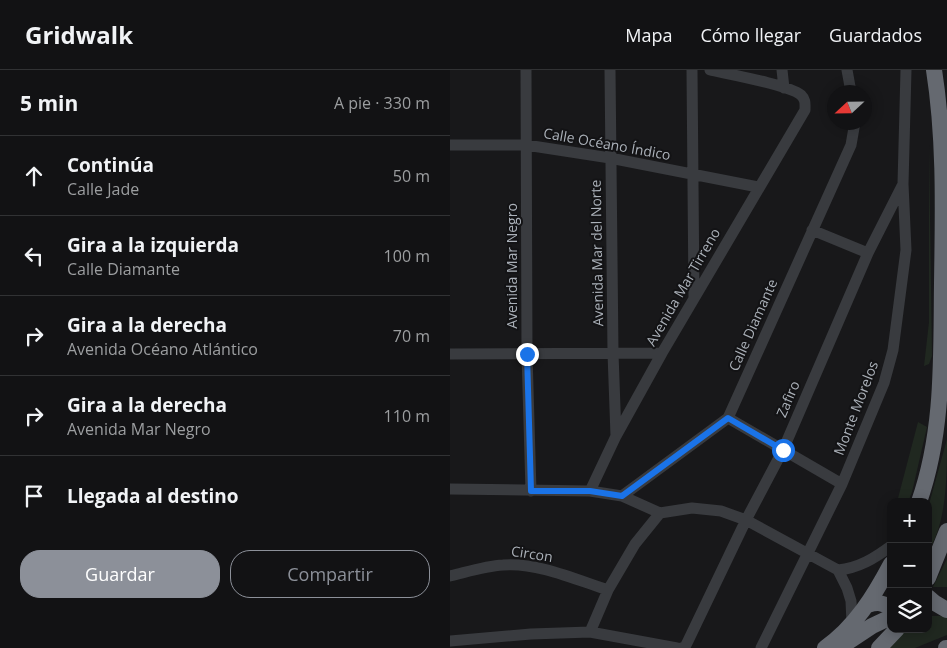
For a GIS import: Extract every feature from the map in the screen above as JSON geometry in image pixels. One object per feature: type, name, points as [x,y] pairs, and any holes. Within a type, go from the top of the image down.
[{"type":"highway","points":[[929,498],[936,472],[942,420],[940,402],[943,232],[940,107],[934,70]]},
{"type":"highway","points":[[920,498],[926,482],[940,402]]},
{"type":"highway","points":[[932,569],[946,539]]},
{"type":"highway","points":[[838,648],[853,630],[887,572]]},
{"type":"highway","points":[[932,600],[947,610]]},
{"type":"highway","points":[[868,605],[877,602],[887,605]]},
{"type":"highway","points":[[932,607],[947,605]]},
{"type":"highway","points":[[825,648],[853,630],[887,628]]},
{"type":"highway","points":[[879,648],[890,633]]},
{"type":"street","name":"Avenida Mar Negro","points":[[526,70],[527,354],[531,491]]},
{"type":"street","name":"Avenida Mar del Norte","points":[[610,70],[613,353],[616,436]]},
{"type":"street","points":[[692,70],[694,301]]},
{"type":"street","points":[[710,70],[784,88],[782,70]]},
{"type":"street","points":[[847,70],[850,85]]},
{"type":"street","name":"Monte Morelos","points":[[761,648],[842,484],[884,383],[893,350],[906,250],[903,184],[906,70]]},
{"type":"street","name":"Avenida Mar Tirreno","points":[[590,491],[616,436],[662,353],[805,110],[805,101],[800,94],[784,88]]},
{"type":"street","name":"Calle Diamante","points":[[622,496],[728,418],[850,145],[853,130]]},
{"type":"street","name":"Calle Océano Índico","points":[[450,145],[526,144],[610,158],[758,187]]},
{"type":"street","name":"Zafiro","points":[[450,642],[531,634],[590,632],[679,648],[685,646],[746,520],[783,450],[868,253],[903,184]]},
{"type":"street","points":[[812,230],[868,253]]},
{"type":"street","points":[[450,354],[662,353]]},
{"type":"street","points":[[728,418],[842,484]]},
{"type":"street","points":[[450,489],[590,491],[622,496],[660,513],[692,508],[721,510],[746,520],[838,570],[851,601],[853,630]]},
{"type":"street","points":[[590,632],[608,590],[635,544],[660,513]]},
{"type":"street","points":[[838,570],[860,565],[887,549]]},
{"type":"street","name":"Circon","points":[[450,576],[504,564],[521,565],[551,572],[608,590]]},
{"type":"shaded area","points":[[929,145],[932,356],[929,364],[924,366],[929,322]]},
{"type":"shaded area","points":[[918,422],[927,427],[912,492],[910,498],[898,498]]},
{"type":"shaded area","points":[[947,439],[945,498],[939,527],[932,544],[931,498]]},
{"type":"shaded area","points":[[947,559],[947,587],[933,587]]},
{"type":"shaded area","points":[[932,616],[947,616],[947,635],[915,648],[889,648],[902,633],[932,633]]},
{"type":"route","points":[[527,354],[531,491],[590,491],[622,496],[728,418],[783,450]]}]
